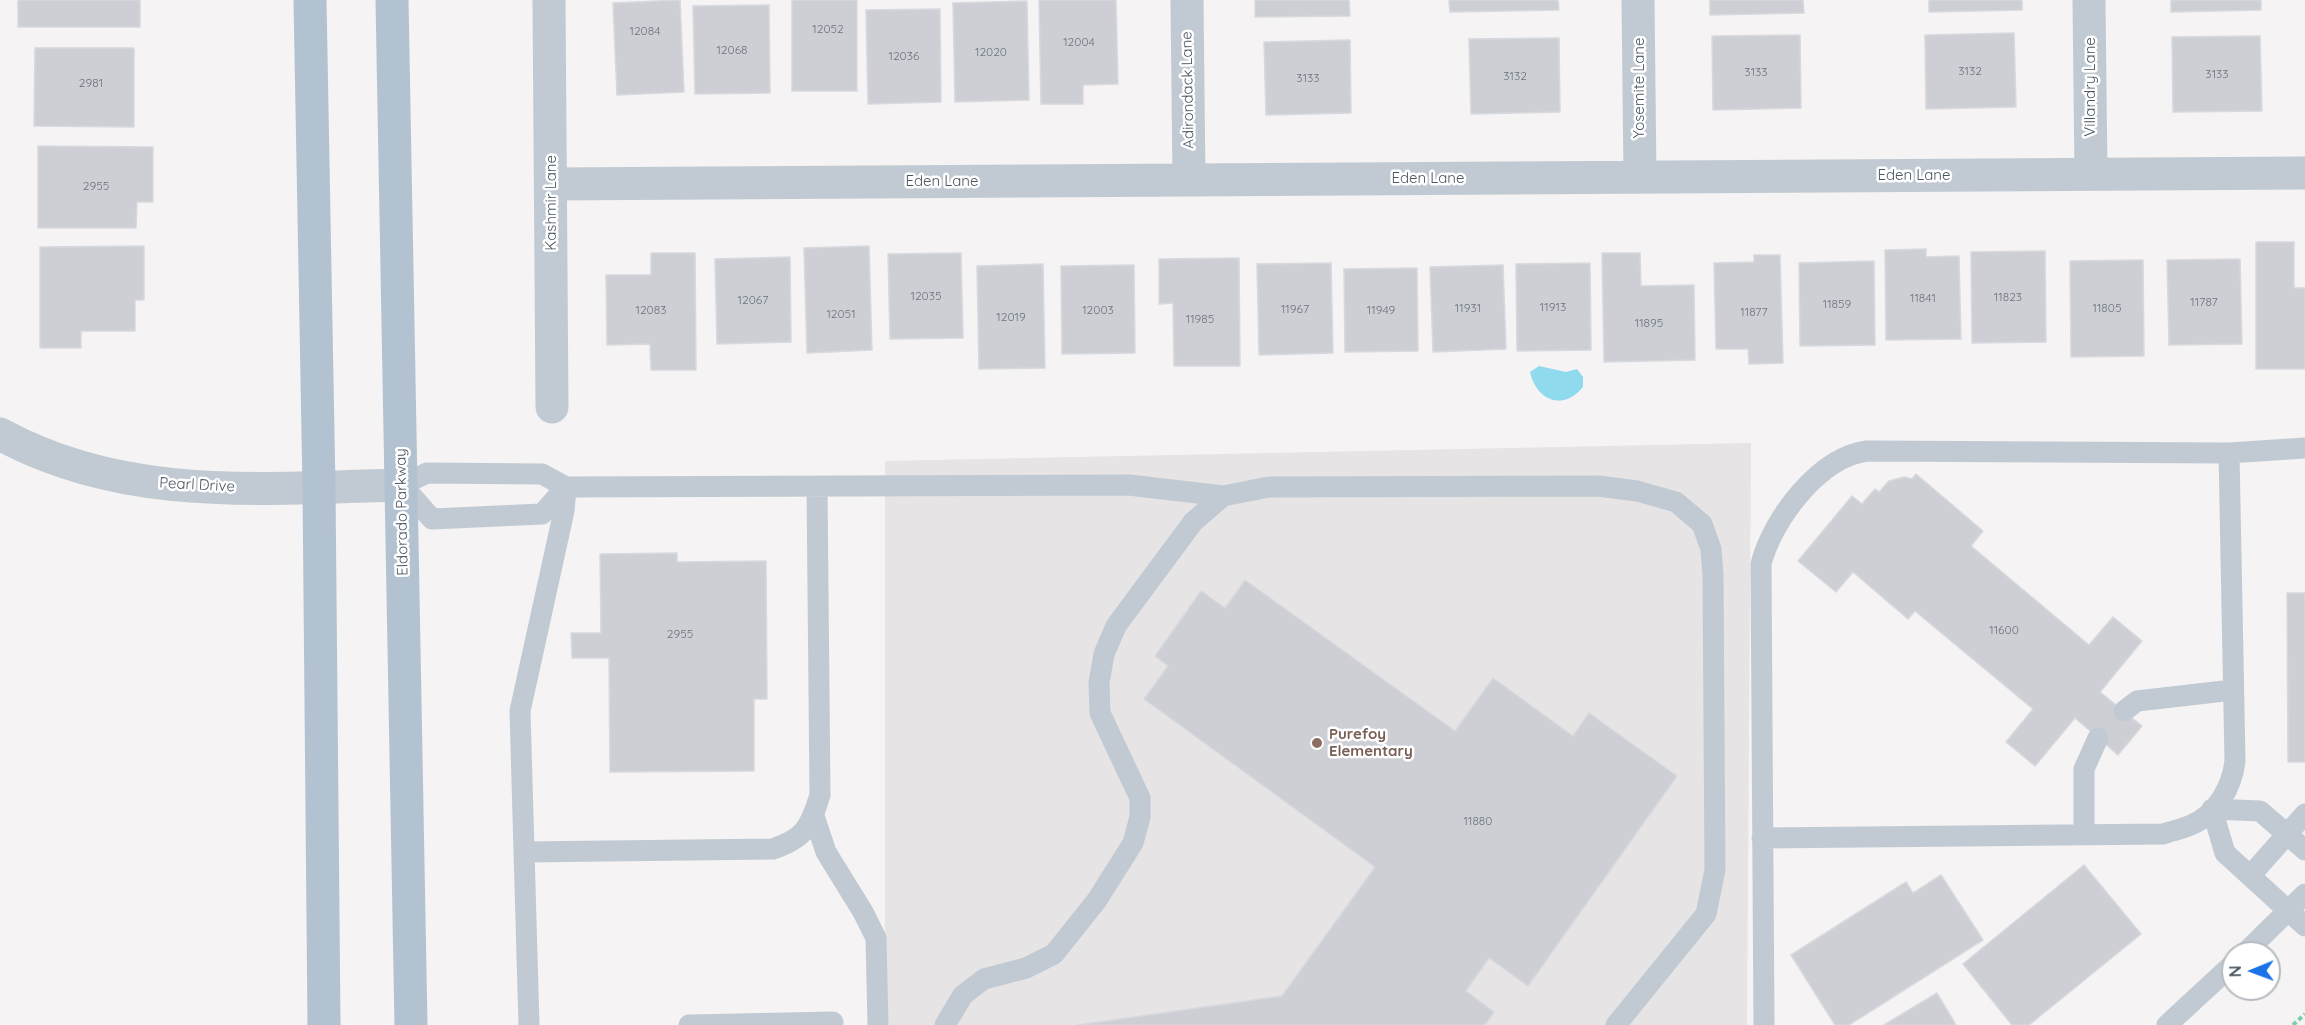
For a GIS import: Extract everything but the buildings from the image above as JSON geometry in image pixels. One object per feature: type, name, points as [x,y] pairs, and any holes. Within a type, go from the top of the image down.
[{"type":"main road","points":[[310,0],[319,487],[324,1025]]},
{"type":"main road","name":"Eldorado Parkway","points":[[392,0],[411,1025]]},
{"type":"street","name":"Kashmir Lane","points":[[549,0],[552,407]]},
{"type":"street","name":"Adirondack Lane","points":[[1187,0],[1189,180]]},
{"type":"street","name":"Yosemite Lane","points":[[1638,0],[1640,177]]},
{"type":"street","name":"Villandry Lane","points":[[2090,0],[2091,174]]},
{"type":"street","name":"Eden Lane","points":[[551,184],[2305,173]]},
{"type":"street","name":"Pearl Drive","points":[[0,434],[50,458],[88,471],[127,480],[206,487],[402,485]]},
{"type":"lane","points":[[1764,1025],[1761,564],[1766,546],[1785,512],[1825,469],[1849,455],[1867,451],[2229,453],[2305,448]]},
{"type":"lane","points":[[1762,838],[2163,834],[2204,818],[2222,799],[2233,778],[2235,761],[2229,453]]},
{"type":"lane","points":[[566,487],[542,514],[432,519],[402,485],[427,473],[542,474],[566,487],[1130,485],[1223,496],[1269,487],[1598,486],[1637,491],[1676,502],[1702,524],[1711,549],[1715,870],[1706,914],[1616,1025]]},
{"type":"lane","points":[[529,1025],[519,711],[564,511],[566,487]]},
{"type":"lane","points":[[524,852],[773,849],[793,842],[804,832],[814,816],[820,795],[817,487]]},
{"type":"lane","points":[[945,1025],[963,995],[984,980],[1026,968],[1054,954],[1097,900],[1133,843],[1140,817],[1140,798],[1100,713],[1099,683],[1104,654],[1116,626],[1193,522],[1223,496]]},
{"type":"lane","points":[[2124,711],[2137,700],[2234,690]]},
{"type":"lane","points":[[2084,835],[2084,769],[2098,738]]},
{"type":"lane","points":[[2212,809],[2260,811],[2305,850]]},
{"type":"lane","points":[[2212,809],[2225,853],[2305,926]]},
{"type":"lane","points":[[2250,876],[2305,814]]},
{"type":"lane","points":[[814,816],[826,852],[863,912],[876,938],[878,1025]]},
{"type":"lane","points":[[2258,941],[2305,894]]},
{"type":"lane","points":[[2166,1025],[2221,975]]},
{"type":"lane","points":[[688,1025],[833,1022]]},
{"type":"path","points":[[2294,1025],[2305,1014]]},
{"type":"shaded area","name":"Purefoy Elementary","points":[[1751,443],[1747,1025],[885,1025],[885,461]]},
{"type":"water","points":[[1539,366],[1566,372],[1577,369],[1583,377],[1583,387],[1575,395],[1559,401],[1544,396],[1533,382],[1530,372]]},
{"type":"place","name":"Purefoy Elementary","points":[[1317,743]]}]
